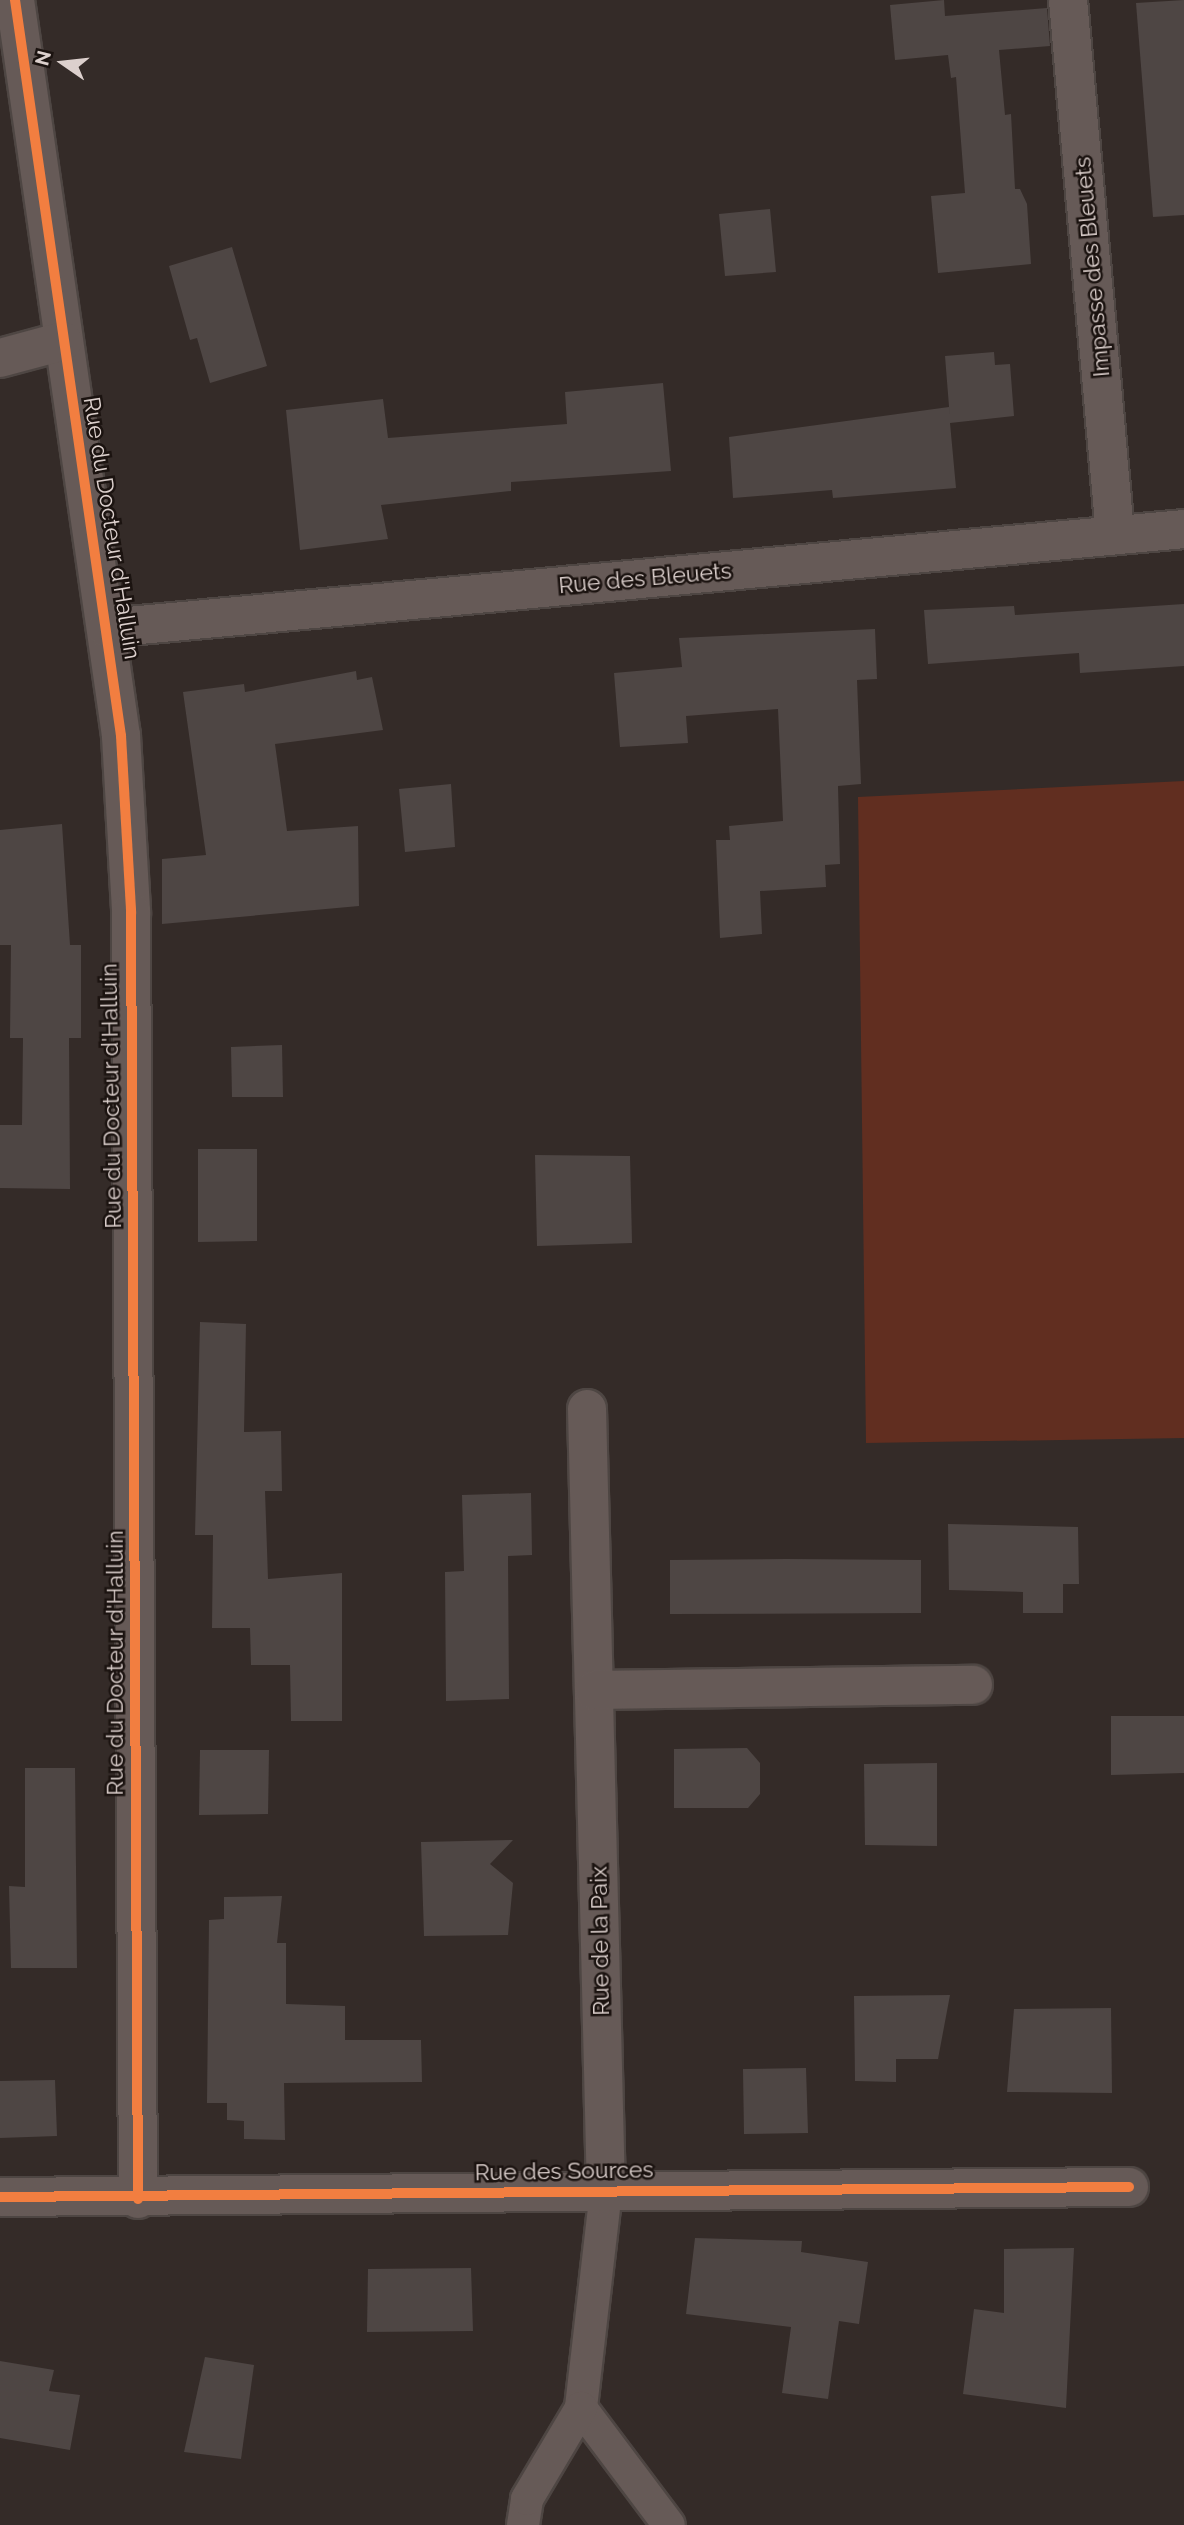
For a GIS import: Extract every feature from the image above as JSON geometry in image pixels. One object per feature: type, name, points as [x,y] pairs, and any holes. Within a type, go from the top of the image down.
[{"type":"street","name":"Rue du Docteur d'Halluin","points":[[15,0],[121,736],[131,912],[138,2199]]},
{"type":"street","name":"Impasse des Bleuets","points":[[1068,0],[1115,534]]},
{"type":"street","points":[[0,358],[63,341]]},
{"type":"street","name":"Rue des Bleuets","points":[[107,628],[1184,529]]},
{"type":"street","name":"Rue de la Paix","points":[[587,1409],[606,2191]]},
{"type":"street","points":[[594,1690],[973,1685]]},
{"type":"street","name":"Rue des Sources","points":[[0,2197],[138,2199],[606,2191],[1129,2187]]},
{"type":"lane","points":[[523,2525],[527,2499],[581,2408],[606,2191]]},
{"type":"lane","points":[[581,2408],[669,2525]]},
{"type":"shaded area","points":[[1184,781],[1184,1438],[866,1443],[858,797]]},
{"type":"building","points":[[944,0],[945,16],[1047,8],[1050,46],[999,50],[1005,115],[1011,114],[1015,189],[1020,189],[1027,204],[1031,264],[938,273],[931,196],[965,193],[956,77],[951,78],[948,55],[895,60],[890,5]]},
{"type":"building","points":[[1184,0],[1184,215],[1153,217],[1136,3]]},
{"type":"building","points":[[770,209],[776,272],[725,276],[719,214]]},
{"type":"building","points":[[232,247],[267,366],[210,383],[197,338],[190,340],[169,266]]},
{"type":"building","points":[[994,352],[995,365],[1010,364],[1014,416],[950,423],[956,488],[833,498],[832,490],[733,498],[729,437],[949,407],[950,419],[945,356]]},
{"type":"building","points":[[663,383],[671,471],[511,482],[511,491],[381,505],[388,539],[300,550],[286,410],[383,399],[388,438],[567,424],[565,392]]},
{"type":"building","points":[[1184,604],[1184,666],[1080,673],[1079,653],[928,664],[924,610],[1014,606],[1015,615]]},
{"type":"building","points":[[875,629],[877,679],[857,680],[861,784],[838,786],[840,864],[825,865],[826,887],[760,891],[762,934],[720,938],[716,840],[730,840],[729,826],[783,821],[778,709],[686,716],[688,743],[620,747],[614,673],[682,667],[679,638]]},
{"type":"building","points":[[356,671],[357,680],[372,677],[383,730],[275,744],[287,831],[358,826],[359,906],[162,924],[162,859],[206,855],[183,692],[244,684],[245,692]]},
{"type":"building","points":[[451,784],[455,847],[405,852],[399,789]]},
{"type":"building","points":[[62,824],[70,945],[81,945],[81,1038],[69,1038],[70,1189],[0,1188],[0,1125],[22,1125],[23,1038],[10,1038],[11,945],[0,945],[0,830]]},
{"type":"building","points":[[282,1045],[283,1097],[232,1097],[231,1047]]},
{"type":"building","points":[[198,1149],[257,1149],[257,1241],[198,1242]]},
{"type":"building","points":[[535,1155],[630,1156],[632,1243],[537,1246]]},
{"type":"building","points":[[200,1322],[246,1324],[244,1432],[281,1431],[282,1491],[265,1491],[268,1579],[342,1573],[342,1721],[291,1721],[290,1665],[251,1665],[250,1628],[212,1628],[213,1535],[195,1535]]},
{"type":"building","points":[[531,1493],[532,1555],[508,1556],[509,1699],[446,1701],[445,1572],[464,1571],[462,1495]]},
{"type":"building","points":[[948,1524],[1078,1527],[1079,1584],[1063,1584],[1063,1613],[1023,1613],[1023,1592],[949,1590]]},
{"type":"building","points":[[670,1560],[921,1560],[921,1613],[670,1614]]},
{"type":"building","points":[[1111,1716],[1184,1716],[1184,1773],[1111,1775]]},
{"type":"building","points":[[747,1748],[760,1763],[760,1794],[748,1808],[674,1808],[674,1749]]},
{"type":"building","points":[[200,1750],[269,1750],[268,1814],[199,1815]]},
{"type":"building","points":[[937,1763],[937,1846],[865,1845],[864,1764]]},
{"type":"building","points":[[25,1768],[75,1768],[77,1968],[11,1968],[9,1886],[25,1887]]},
{"type":"building","points":[[513,1840],[490,1864],[513,1883],[508,1935],[424,1936],[421,1842]]},
{"type":"building","points":[[282,1896],[277,1943],[286,1943],[286,2004],[345,2006],[345,2040],[421,2040],[422,2082],[284,2083],[285,2140],[244,2139],[244,2121],[227,2120],[227,2103],[207,2103],[209,1920],[224,1919],[224,1897]]},
{"type":"building","points":[[950,1995],[938,2059],[896,2059],[896,2082],[855,2081],[854,1996]]},
{"type":"building","points":[[1111,2008],[1112,2093],[1007,2092],[1014,2009]]},
{"type":"building","points":[[806,2068],[808,2133],[744,2134],[743,2069]]},
{"type":"building","points":[[55,2080],[57,2136],[0,2138],[0,2081]]},
{"type":"building","points":[[695,2238],[802,2241],[801,2252],[868,2262],[859,2324],[839,2321],[828,2399],[782,2393],[791,2327],[686,2314]]},
{"type":"building","points":[[1074,2248],[1066,2408],[963,2394],[974,2309],[1004,2313],[1004,2249]]},
{"type":"building","points":[[471,2268],[473,2331],[367,2332],[368,2269]]},
{"type":"building","points":[[205,2357],[254,2365],[241,2459],[184,2452]]},
{"type":"building","points":[[0,2361],[54,2370],[49,2391],[80,2395],[70,2450],[0,2438]]},
{"type":"cycle path","points":[[15,0],[121,736],[131,912],[138,2199]]},
{"type":"cycle path","points":[[0,2197],[1129,2187]]}]
